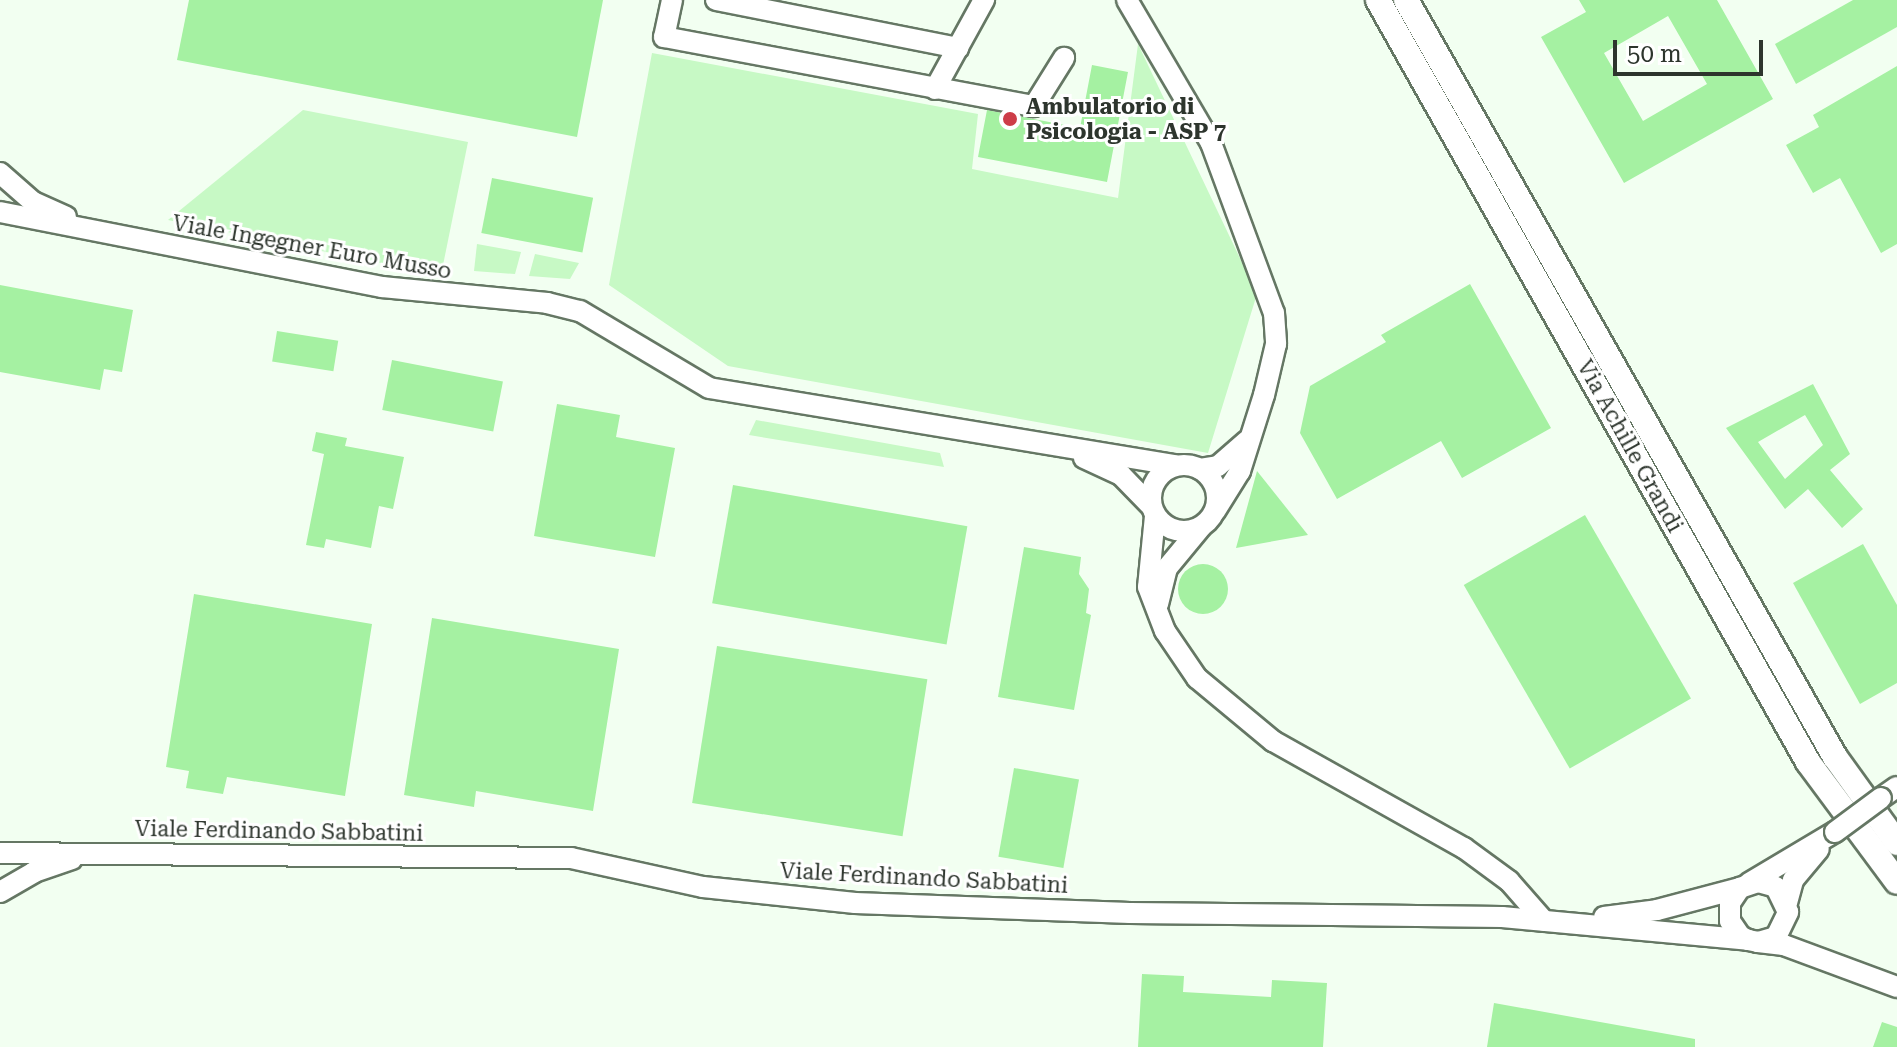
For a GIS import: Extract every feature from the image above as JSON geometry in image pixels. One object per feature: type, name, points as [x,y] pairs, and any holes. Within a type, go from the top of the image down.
[{"type":"main road","name":"Via Achille Grandi","points":[[1378,0],[1808,762],[1897,882]]},
{"type":"main road","name":"Via Achille Grandi","points":[[1406,0],[1835,757],[1897,843]]},
{"type":"street","points":[[672,0],[664,37],[1034,106],[1064,58]]},
{"type":"street","points":[[716,0],[958,48]]},
{"type":"street","points":[[1127,0],[1211,143],[1274,313],[1276,344],[1240,471],[1208,519],[1167,568],[1158,604]]},
{"type":"street","points":[[935,89],[980,1]]},
{"type":"street","points":[[0,173],[33,202],[95,230]]},
{"type":"street","name":"Viale Ingegner Euro Musso","points":[[0,212],[382,287],[547,303],[580,311],[709,388],[1070,452]]},
{"type":"street","points":[[1070,452],[1200,469],[1232,457],[1250,438]]},
{"type":"street","points":[[1070,452],[1121,475],[1153,511],[1181,532],[1208,519],[1217,492],[1200,469]]},
{"type":"street","points":[[1175,465],[1152,486],[1148,587],[1158,604],[1165,631],[1197,678],[1273,741],[1464,848],[1509,881],[1552,921],[1753,941],[1815,956],[1897,987]]},
{"type":"street","points":[[1552,921],[1657,910],[1745,886],[1835,832],[1889,793]]},
{"type":"street","points":[[1745,886],[1728,912],[1734,929],[1753,941],[1776,937],[1788,907],[1793,880],[1835,832]]},
{"type":"street","name":"Viale Ferdinando Sabbatini","points":[[0,853],[571,858],[703,887],[855,903],[1552,921]]},
{"type":"street","points":[[0,892],[34,872],[87,854]]},
{"type":"street","points":[[1745,886],[1776,887],[1788,907],[1792,930],[1815,956]]},
{"type":"green space","points":[[1138,44],[1257,294],[1208,453],[728,366],[609,285],[652,53],[978,114],[972,169],[1118,198]]},
{"type":"green space","points":[[303,110],[468,142],[441,275],[168,220]]},
{"type":"green space","points":[[477,244],[521,252],[515,274],[474,271]]},
{"type":"green space","points":[[535,254],[579,263],[570,279],[529,276]]},
{"type":"green space","points":[[756,420],[940,453],[944,467],[749,435]]},
{"type":"building","points":[[189,0],[603,0],[577,137],[177,60]]},
{"type":"building","points":[[1579,0],[1717,0],[1773,99],[1624,183],[1541,37],[1586,12]],"holes":[[[1668,16],[1707,84],[1643,121],[1604,53]]]},
{"type":"building","points":[[1853,0],[1897,0],[1897,27],[1796,84],[1775,44]]},
{"type":"building","name":"Ambulatorio di Psicologia - ASP 7","points":[[1092,65],[1128,72],[1107,182],[978,157],[987,110],[1080,128]]},
{"type":"building","points":[[1897,66],[1897,244],[1881,253],[1840,178],[1813,193],[1786,145],[1819,127],[1813,115]]},
{"type":"building","points":[[492,178],[593,198],[582,253],[481,233]]},
{"type":"building","points":[[1470,284],[1551,428],[1462,478],[1441,441],[1337,499],[1300,433],[1310,386],[1386,342],[1381,335]]},
{"type":"building","points":[[0,285],[133,310],[122,372],[104,369],[100,390],[0,372]]},
{"type":"building","points":[[277,331],[338,341],[333,371],[272,362]]},
{"type":"building","points":[[392,360],[503,382],[493,432],[382,410]]},
{"type":"building","points":[[1813,384],[1850,454],[1830,470],[1863,509],[1842,528],[1808,489],[1785,509],[1726,428]],"holes":[[[1805,415],[1823,445],[1785,479],[1758,442]]]},
{"type":"building","points":[[557,404],[620,415],[616,437],[675,448],[655,557],[534,536]]},
{"type":"building","points":[[316,432],[347,438],[345,446],[404,457],[393,509],[379,506],[371,548],[326,539],[324,548],[306,545],[324,454],[312,451]]},
{"type":"building","points":[[1257,471],[1308,535],[1236,548]]},
{"type":"building","points":[[733,485],[967,526],[947,645],[712,603]]},
{"type":"building","points":[[1585,515],[1691,699],[1570,769],[1464,585]]},
{"type":"building","points":[[1863,544],[1897,605],[1897,683],[1860,704],[1793,583]]},
{"type":"building","points":[[1024,547],[1081,557],[1079,574],[1089,589],[1086,613],[1091,615],[1074,710],[998,697]]},
{"type":"building","points":[[1203,564],[1220,572],[1228,589],[1220,606],[1203,614],[1186,606],[1178,589],[1186,572]]},
{"type":"building","points":[[194,594],[372,624],[345,796],[227,777],[223,794],[186,788],[189,771],[166,767]]},
{"type":"building","points":[[432,618],[619,649],[593,811],[476,791],[474,807],[404,795]]},
{"type":"building","points":[[717,646],[927,679],[903,836],[692,803]]},
{"type":"building","points":[[1014,768],[1079,779],[1063,868],[998,857]]},
{"type":"building","points":[[1142,974],[1184,976],[1183,992],[1271,997],[1272,980],[1327,983],[1323,1047],[1138,1047]]},
{"type":"building","points":[[1494,1003],[1695,1039],[1695,1047],[1487,1047]]},
{"type":"building","points":[[1882,1022],[1897,1027],[1897,1047],[1873,1047]]},
{"type":"place","name":"Ambulatorio di Psicologia - ASP 7","points":[[1010,119]]}]
